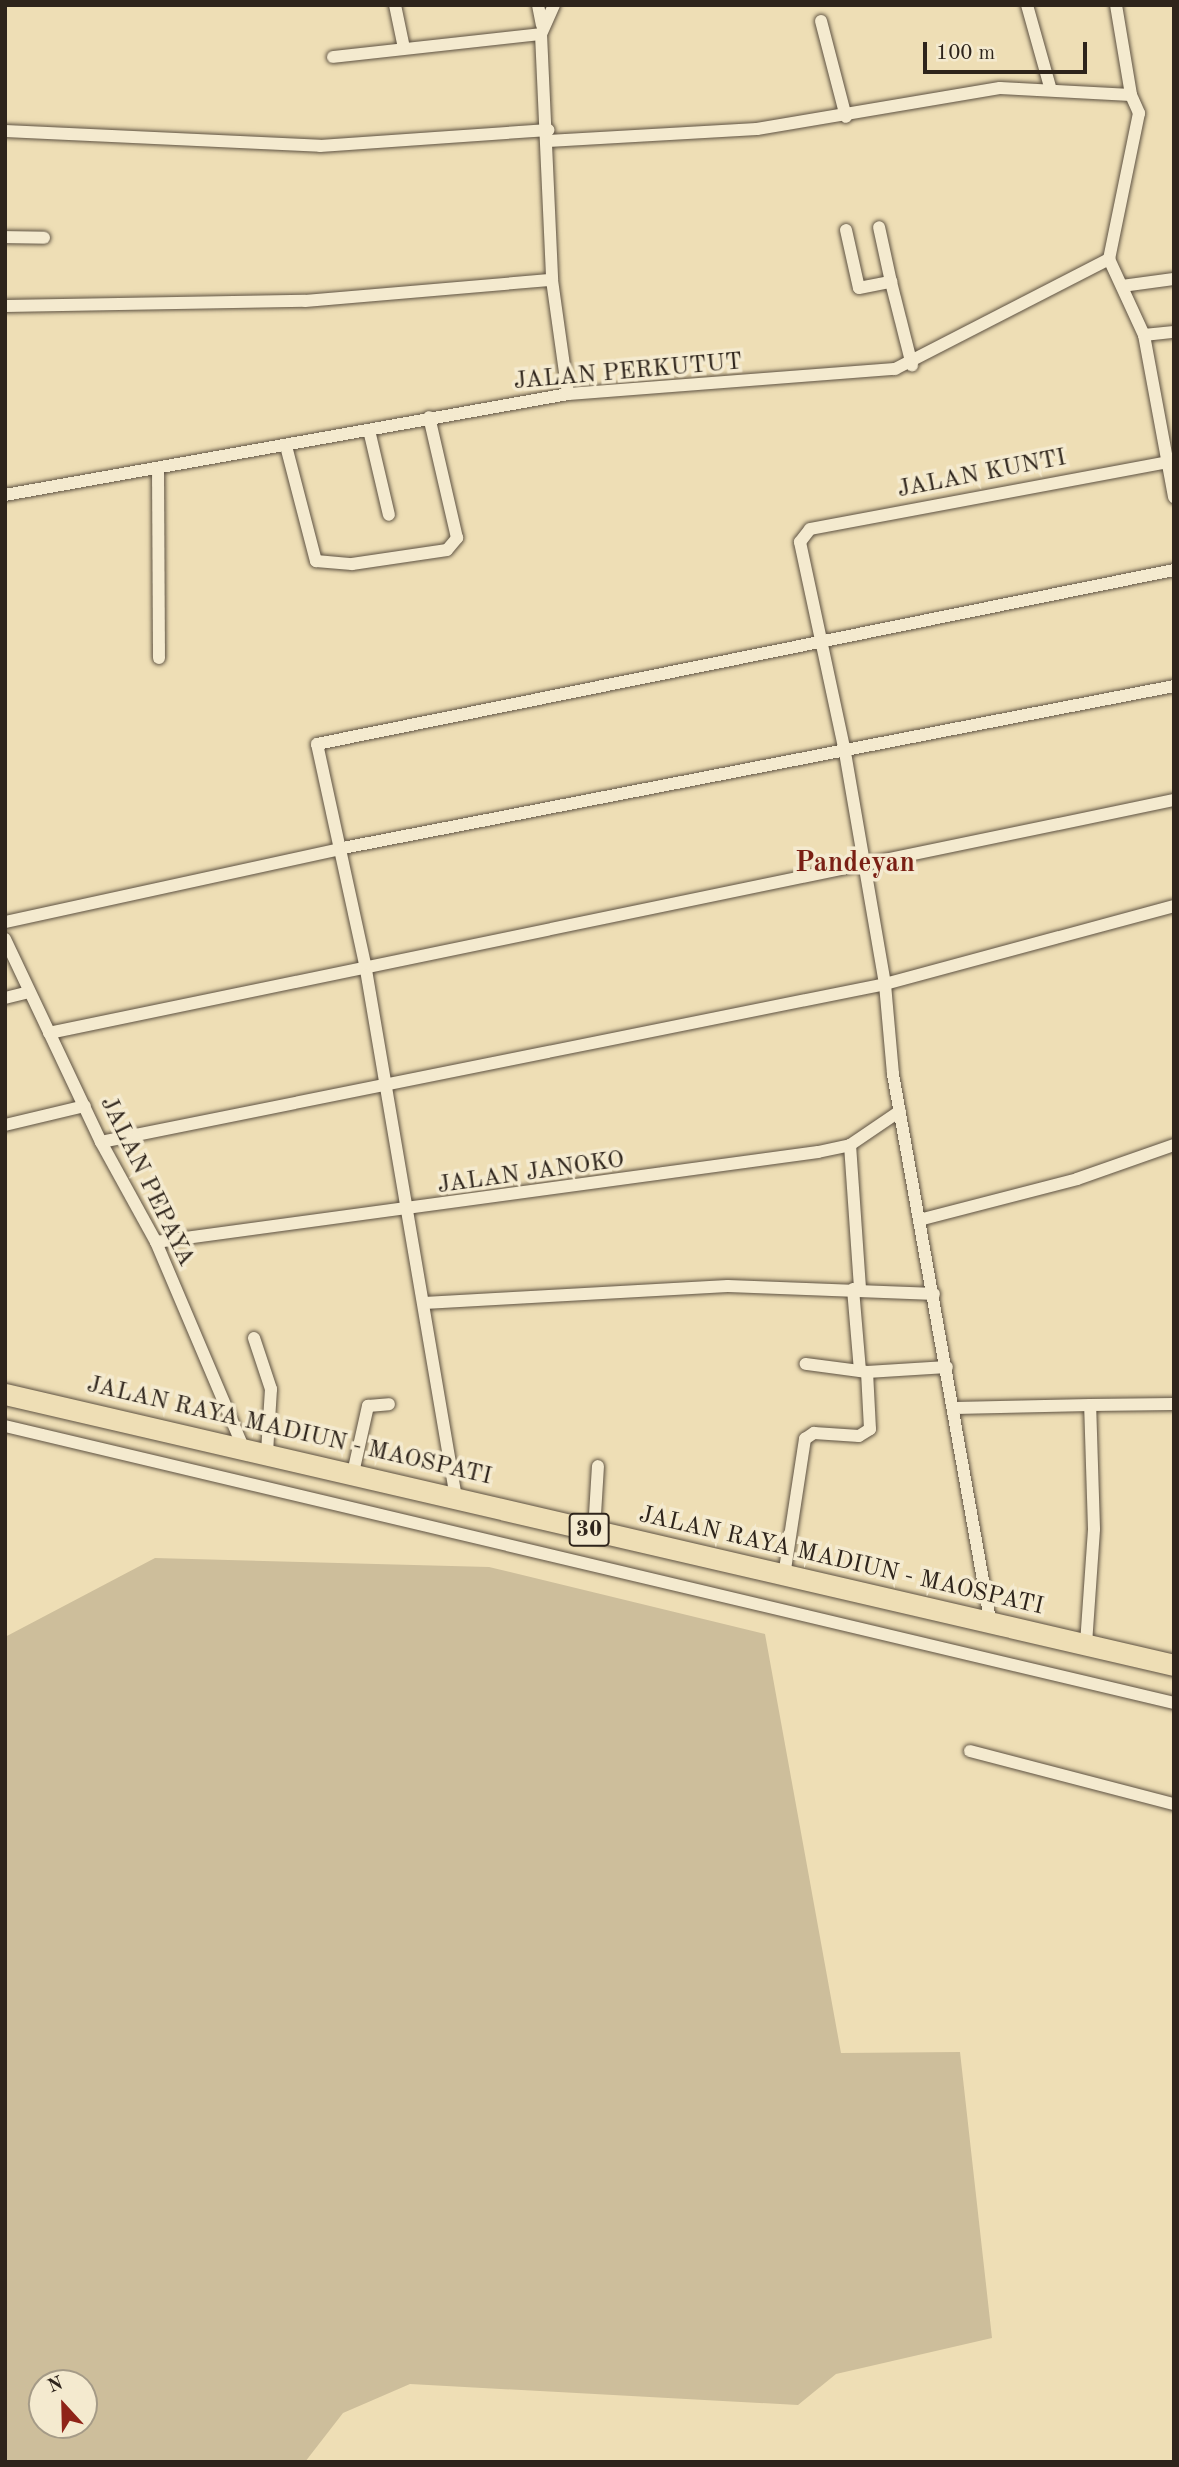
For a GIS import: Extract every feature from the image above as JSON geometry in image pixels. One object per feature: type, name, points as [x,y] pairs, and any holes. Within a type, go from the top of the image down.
[{"type":"highway","name":"JALAN RAYA MADIUN - MAOSPATI","points":[[5,1394],[243,1447],[991,1626],[1086,1644],[1174,1665]]},
{"type":"street","points":[[395,5],[404,48]]},
{"type":"street","points":[[538,5],[542,29],[548,135],[552,280],[568,394]]},
{"type":"street","points":[[542,29],[554,5]]},
{"type":"street","points":[[1027,5],[1050,87]]},
{"type":"street","points":[[1116,5],[1131,95],[1139,113],[1109,259],[1144,335],[1170,461],[1174,497]]},
{"type":"street","points":[[821,21],[846,117]]},
{"type":"street","points":[[333,57],[542,29]]},
{"type":"street","points":[[5,131],[332,146],[846,117],[968,92],[1050,87],[1131,95]]},
{"type":"street","points":[[879,227],[912,365]]},
{"type":"street","points":[[846,230],[859,288],[891,282]]},
{"type":"street","points":[[5,237],[44,238]]},
{"type":"street","name":"JALAN PERKUTUT","points":[[5,495],[286,446],[429,416],[568,394],[859,375],[912,365],[1022,299],[1109,259]]},
{"type":"street","points":[[1122,286],[1174,279]]},
{"type":"street","points":[[5,306],[305,302],[552,280]]},
{"type":"street","points":[[1144,335],[1174,332]]},
{"type":"street","points":[[286,446],[316,561],[352,564],[447,550],[457,538],[429,416]]},
{"type":"street","points":[[369,430],[390,515]]},
{"type":"street","name":"JALAN KUNTI","points":[[825,642],[801,537],[810,529],[1170,461]]},
{"type":"street","points":[[158,468],[159,658]]},
{"type":"street","points":[[456,1498],[410,1212],[343,848],[320,741],[1174,570]]},
{"type":"street","points":[[825,642],[885,984],[900,1111],[955,1408],[991,1626]]},
{"type":"street","points":[[5,922],[343,848],[1174,686]]},
{"type":"street","points":[[49,1032],[365,964],[1174,800]]},
{"type":"street","points":[[101,1142],[885,984],[1174,906]]},
{"type":"street","name":"JALAN PEPAYA","points":[[5,939],[101,1142],[156,1242],[243,1447]]},
{"type":"street","points":[[5,998],[29,992]]},
{"type":"street","points":[[5,1125],[85,1106]]},
{"type":"street","name":"JALAN JANOKO","points":[[156,1242],[410,1212],[824,1151],[850,1145],[900,1111]]},
{"type":"street","points":[[784,1576],[805,1439],[814,1433],[859,1436],[870,1429],[856,1289],[850,1145]]},
{"type":"street","points":[[919,1220],[1077,1179],[1174,1145]]},
{"type":"street","points":[[424,1303],[727,1286],[934,1294]]},
{"type":"street","points":[[254,1338],[271,1389],[267,1453]]},
{"type":"street","points":[[806,1364],[863,1371],[947,1367]]},
{"type":"street","points":[[353,1473],[368,1406],[390,1404]]},
{"type":"street","points":[[955,1408],[1174,1404]]},
{"type":"street","points":[[1086,1644],[1094,1529],[1090,1405]]},
{"type":"street","points":[[5,1426],[1174,1703]]},
{"type":"street","points":[[594,1531],[598,1466]]},
{"type":"street","points":[[970,1751],[1174,1804]]},
{"type":"shaded area","points":[[155,1558],[489,1567],[765,1634],[841,2053],[960,2052],[992,2338],[836,2374],[798,2405],[410,2384],[343,2413],[305,2462],[5,2462],[5,1637]]},
{"type":"district","name":"Pandeyan","points":[[855,864]]}]
